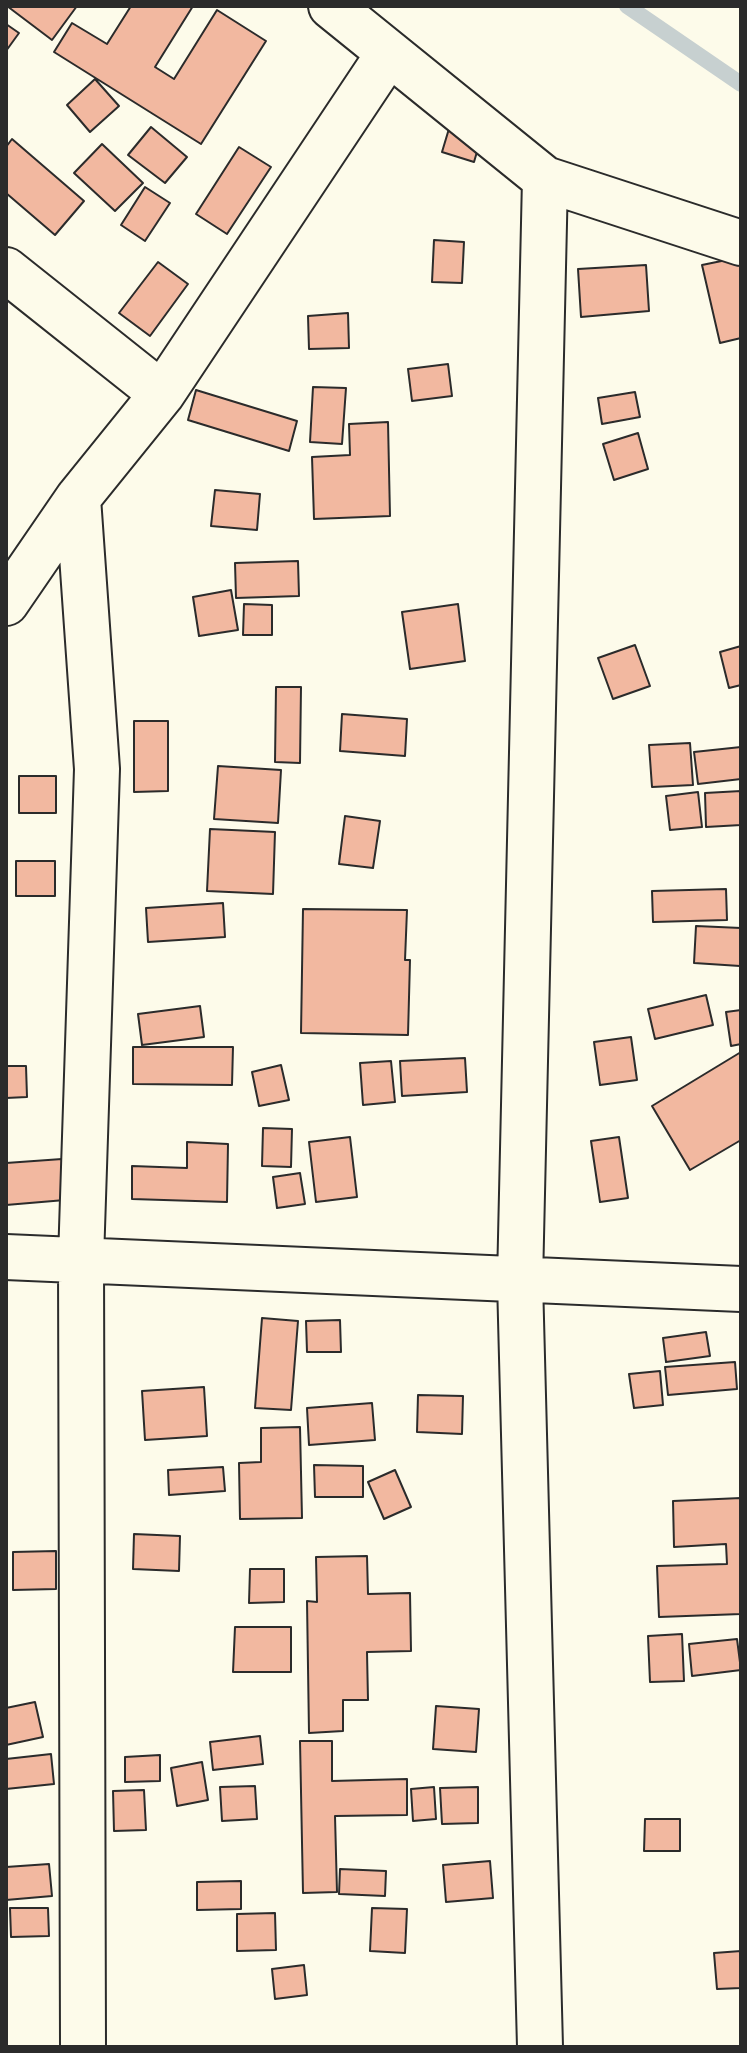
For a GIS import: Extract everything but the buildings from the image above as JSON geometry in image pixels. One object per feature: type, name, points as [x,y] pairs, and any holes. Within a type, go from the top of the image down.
[{"type":"street","points":[[331,6],[545,179],[741,243]]},
{"type":"street","points":[[6,603],[78,498],[162,394],[389,53]]},
{"type":"street","points":[[540,2047],[520,1281],[545,179]]},
{"type":"street","points":[[6,270],[162,394]]},
{"type":"street","points":[[78,498],[97,769],[81,1259],[83,2047]]},
{"type":"street","points":[[6,1257],[741,1289]]},
{"type":"waterway","points":[[627,6],[741,84]]}]
